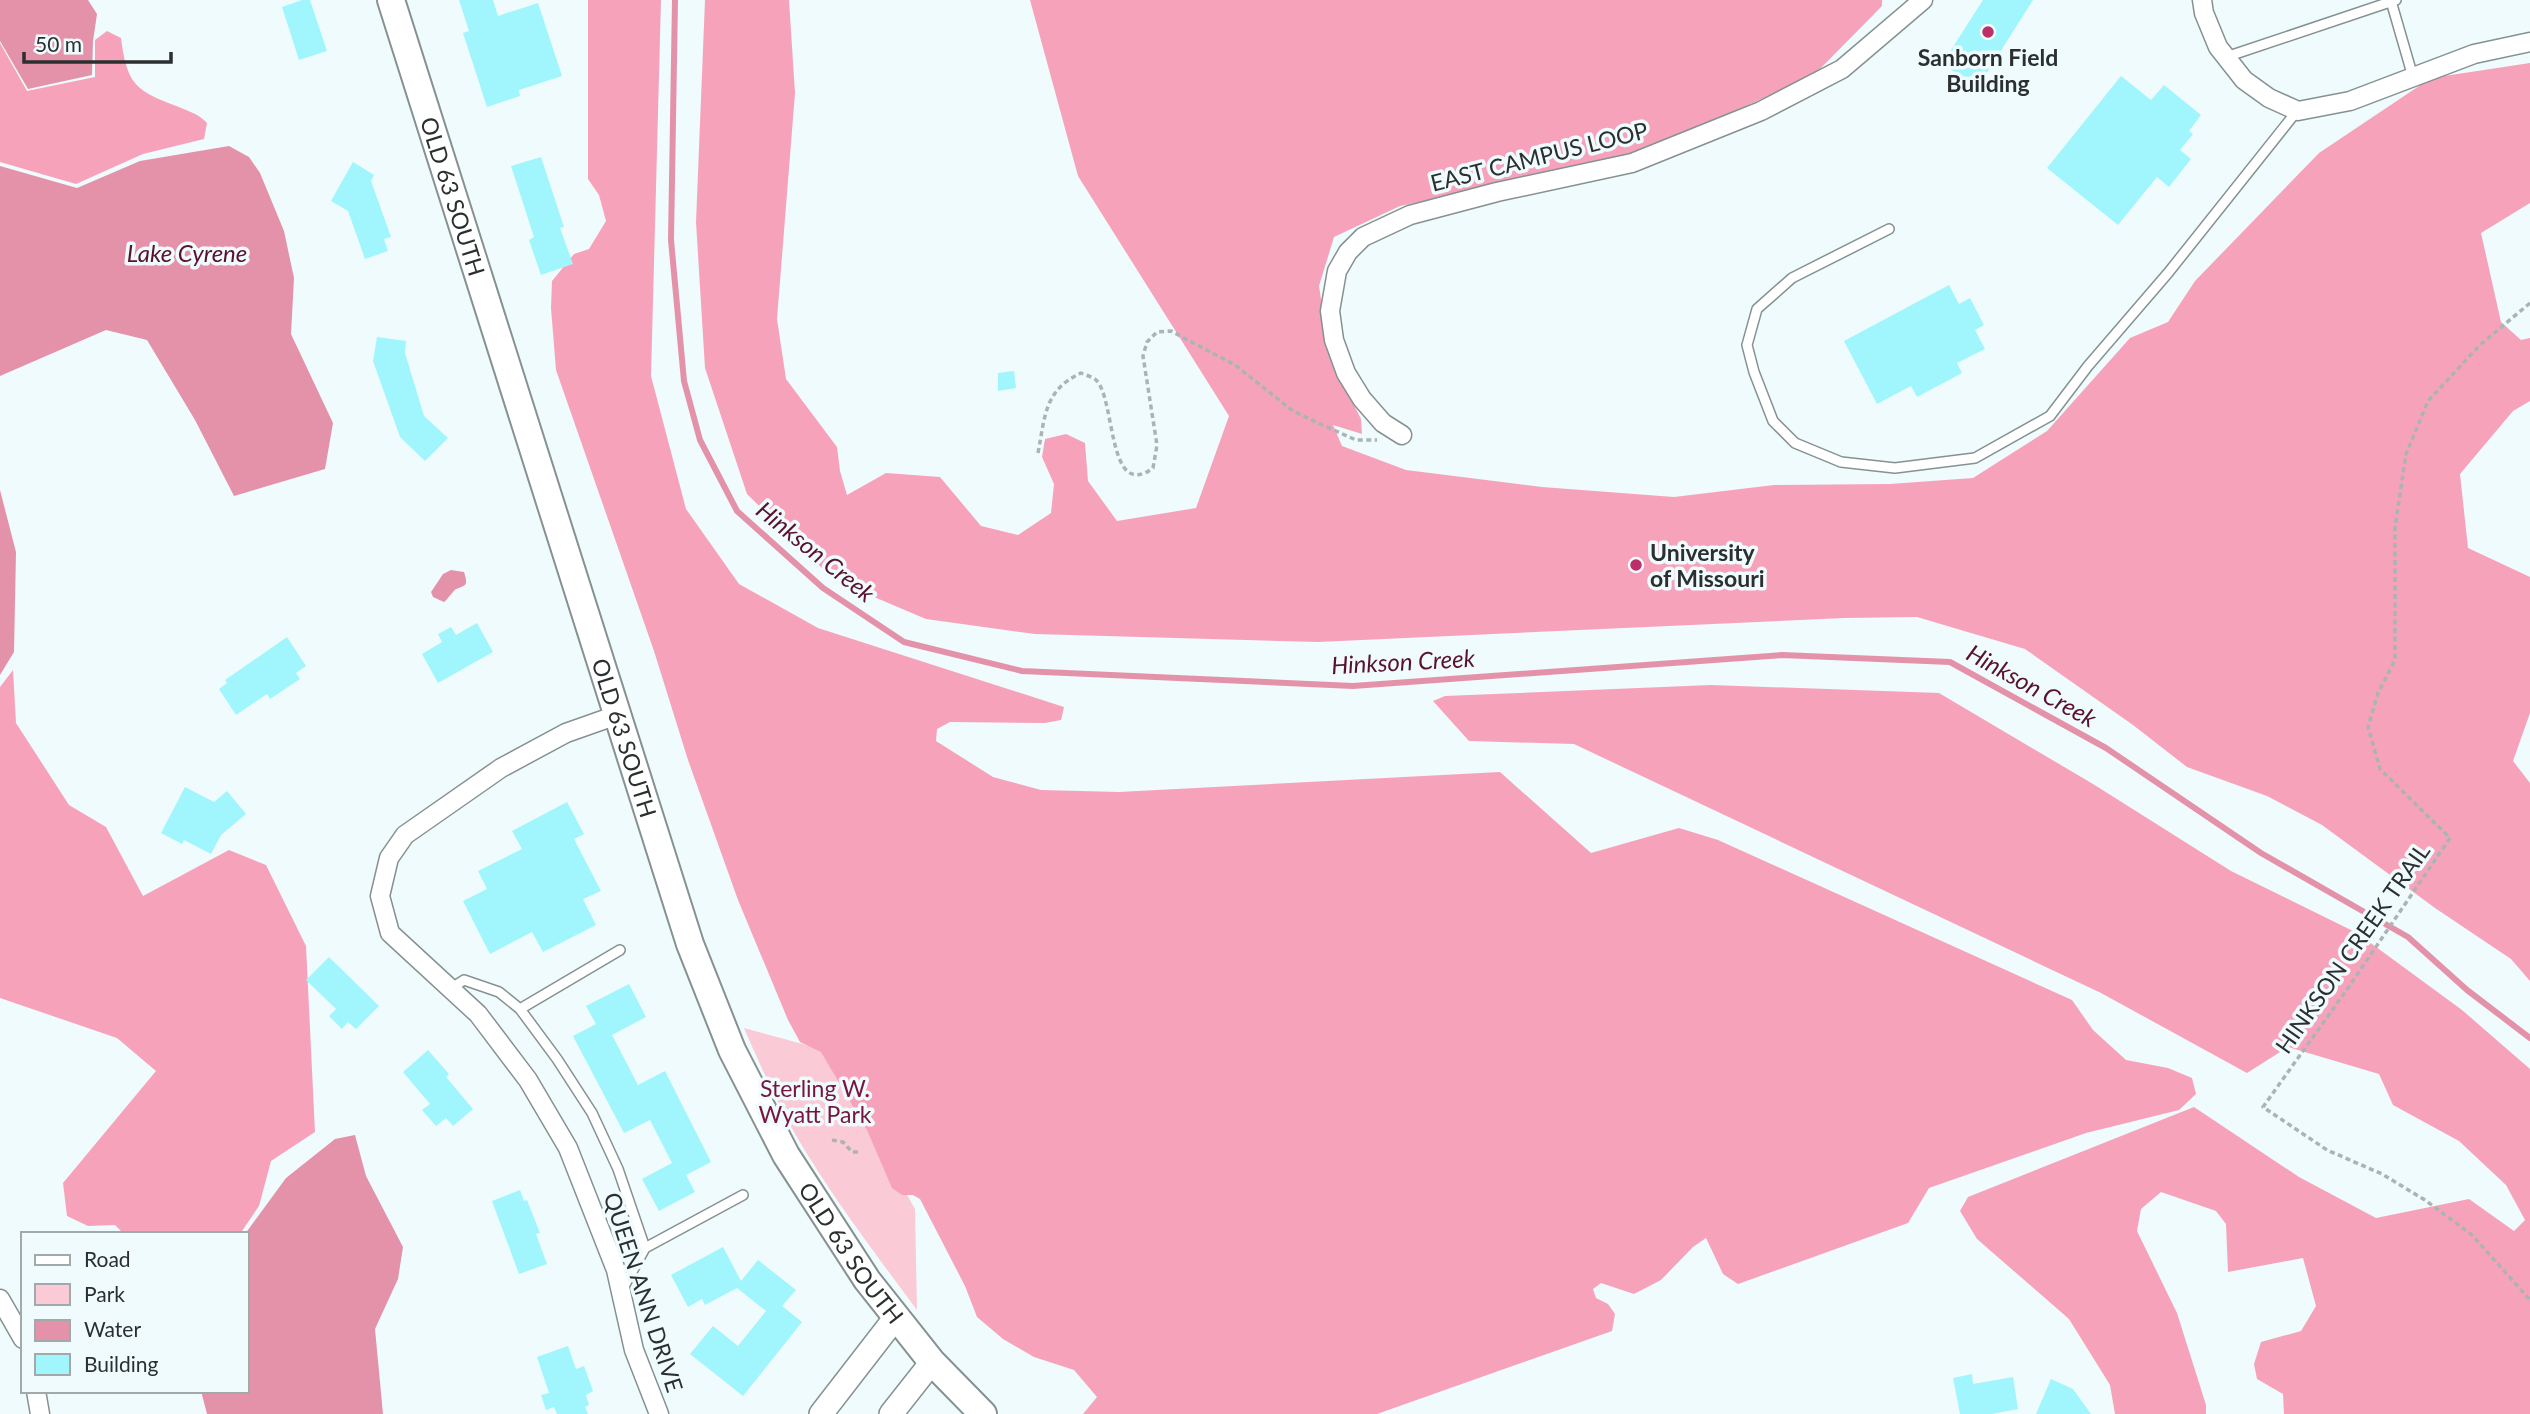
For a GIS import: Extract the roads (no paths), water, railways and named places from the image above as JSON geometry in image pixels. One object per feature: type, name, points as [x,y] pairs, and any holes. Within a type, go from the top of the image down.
[{"type":"main road","name":"OLD 63 SOUTH","points":[[391,0],[690,944],[732,1050],[786,1155],[867,1280],[932,1362],[983,1414]]},
{"type":"street","name":"EAST CAMPUS LOOP","points":[[1398,432],[1383,423],[1362,399],[1346,373],[1334,340],[1330,311],[1337,271],[1348,252],[1363,237],[1410,215],[1497,191],[1632,163],[1761,111],[1842,69],[1923,0]]},
{"type":"street","points":[[2202,0],[2203,13],[2218,47],[2244,80],[2269,98],[2298,111],[2350,101],[2474,54],[2530,42]]},
{"type":"street","name":"QUEEN ANN DRIVE","points":[[617,715],[566,733],[501,768],[405,835],[389,858],[380,896],[390,933],[478,1014],[528,1080],[568,1148],[616,1270],[634,1350],[659,1414]]},
{"type":"street","points":[[0,1299],[21,1336]]},
{"type":"street","points":[[821,1414],[896,1317]]},
{"type":"street","points":[[891,1414],[932,1362]]},
{"type":"street","points":[[36,1393],[40,1414]]},
{"type":"lane","points":[[2226,57],[2393,1],[2413,77]]},
{"type":"lane","points":[[1889,229],[1792,278],[1757,309],[1747,345],[1754,372],[1773,421],[1795,443],[1841,461],[1895,468],[1975,457],[2050,415],[2298,111]]},
{"type":"lane","points":[[520,1009],[620,950]]},
{"type":"lane","points":[[450,989],[464,980],[499,992],[520,1009],[592,1113],[618,1169],[645,1248]]},
{"type":"lane","points":[[621,1292],[645,1248],[743,1195]]},
{"type":"water","points":[[0,0],[88,0],[97,14],[92,75],[28,89],[0,41]]},
{"type":"water","name":"Lake Cyrene","points":[[229,146],[249,157],[260,173],[284,231],[294,278],[291,334],[333,423],[325,469],[234,496],[195,420],[147,340],[106,330],[0,376],[0,166],[77,188],[140,161]]},
{"type":"water","points":[[0,490],[16,552],[14,652],[0,675]]},
{"type":"water","points":[[451,570],[464,572],[466,582],[454,590],[444,602],[433,597],[431,592],[443,574]]},
{"type":"water","points":[[355,1135],[366,1176],[403,1247],[398,1279],[375,1329],[383,1414],[207,1414],[202,1393],[248,1393],[246,1232],[286,1178],[335,1139]]},
{"type":"waterway","name":"Hinkson Creek","points":[[675,0],[671,240],[684,381],[700,440],[737,511],[823,588],[904,642],[1022,671],[1353,686],[1782,655],[1950,662],[2106,748],[2261,853],[2408,937],[2467,990],[2530,1038]]},
{"type":"place","name":"Sanborn Field Building","points":[[1988,32]]},
{"type":"place","name":"University of Missouri","points":[[1636,565]]},
{"type":"park label","name":"Sterling W. Wyatt Park","points":[[815,1101]]}]
